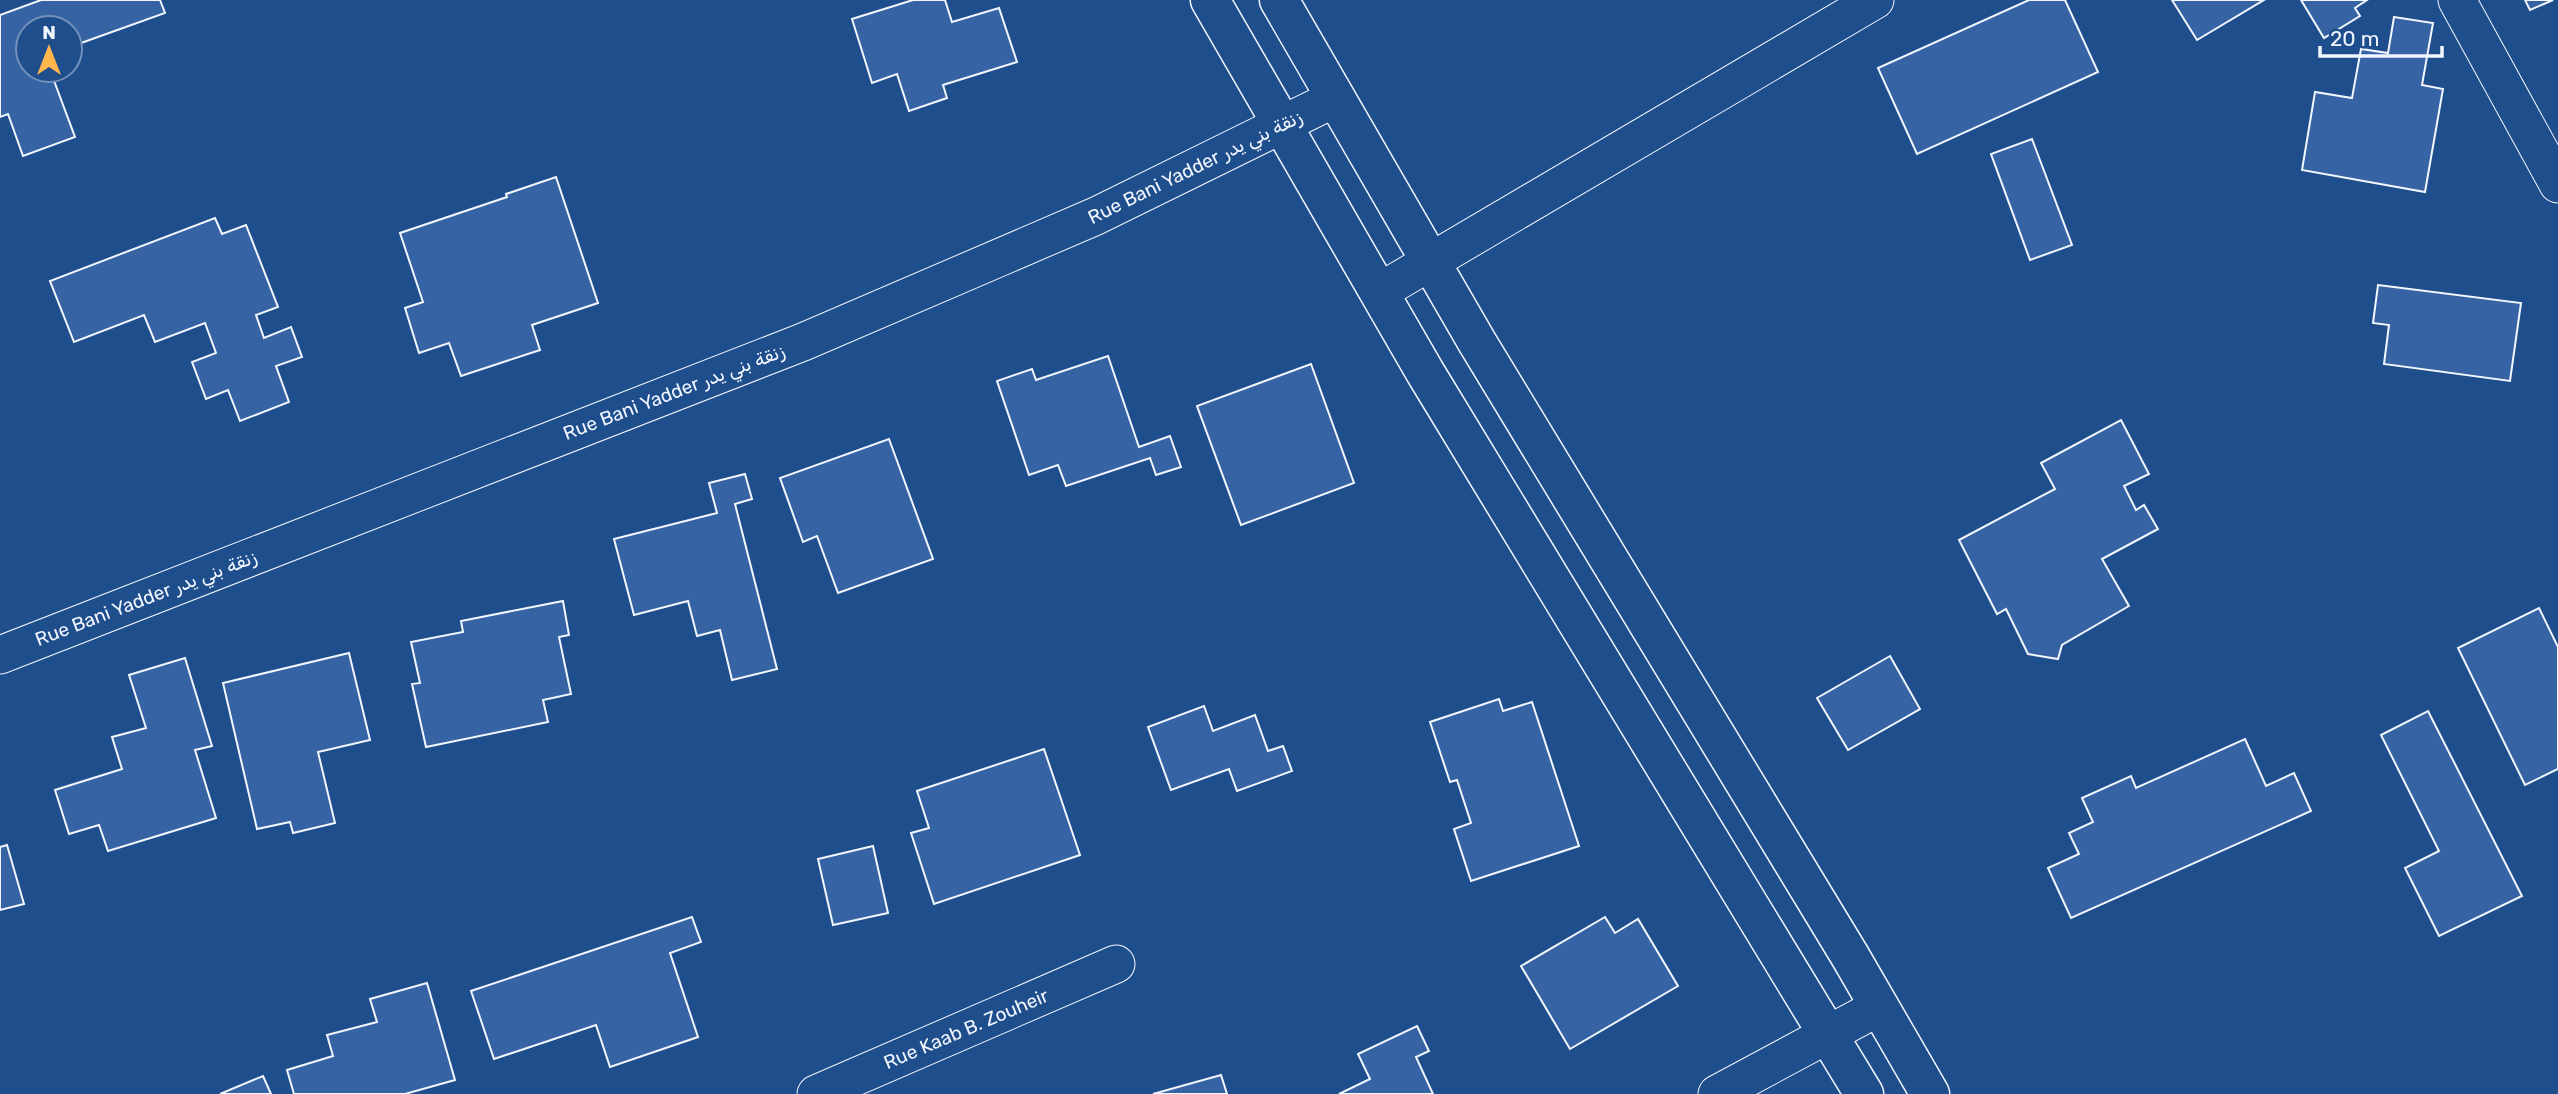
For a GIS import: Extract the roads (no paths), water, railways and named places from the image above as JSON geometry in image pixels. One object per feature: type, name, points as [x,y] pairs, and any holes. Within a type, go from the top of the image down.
[{"type":"street","points":[[1210,0],[1379,292],[1864,1094]]},
{"type":"street","points":[[1279,0],[1430,262],[1930,1094]]},
{"type":"street","points":[[1379,292],[1875,0]]},
{"type":"street","points":[[2457,0],[2558,184]]},
{"type":"street","name":"Rue Bani Yadder زنقة بني يدر","points":[[0,655],[803,342],[1096,216],[1335,98]]},
{"type":"street","name":"Rue Kaab B. Zouheir","points":[[816,1094],[1116,964]]},
{"type":"street","points":[[1717,1094],[1879,1007]]}]
